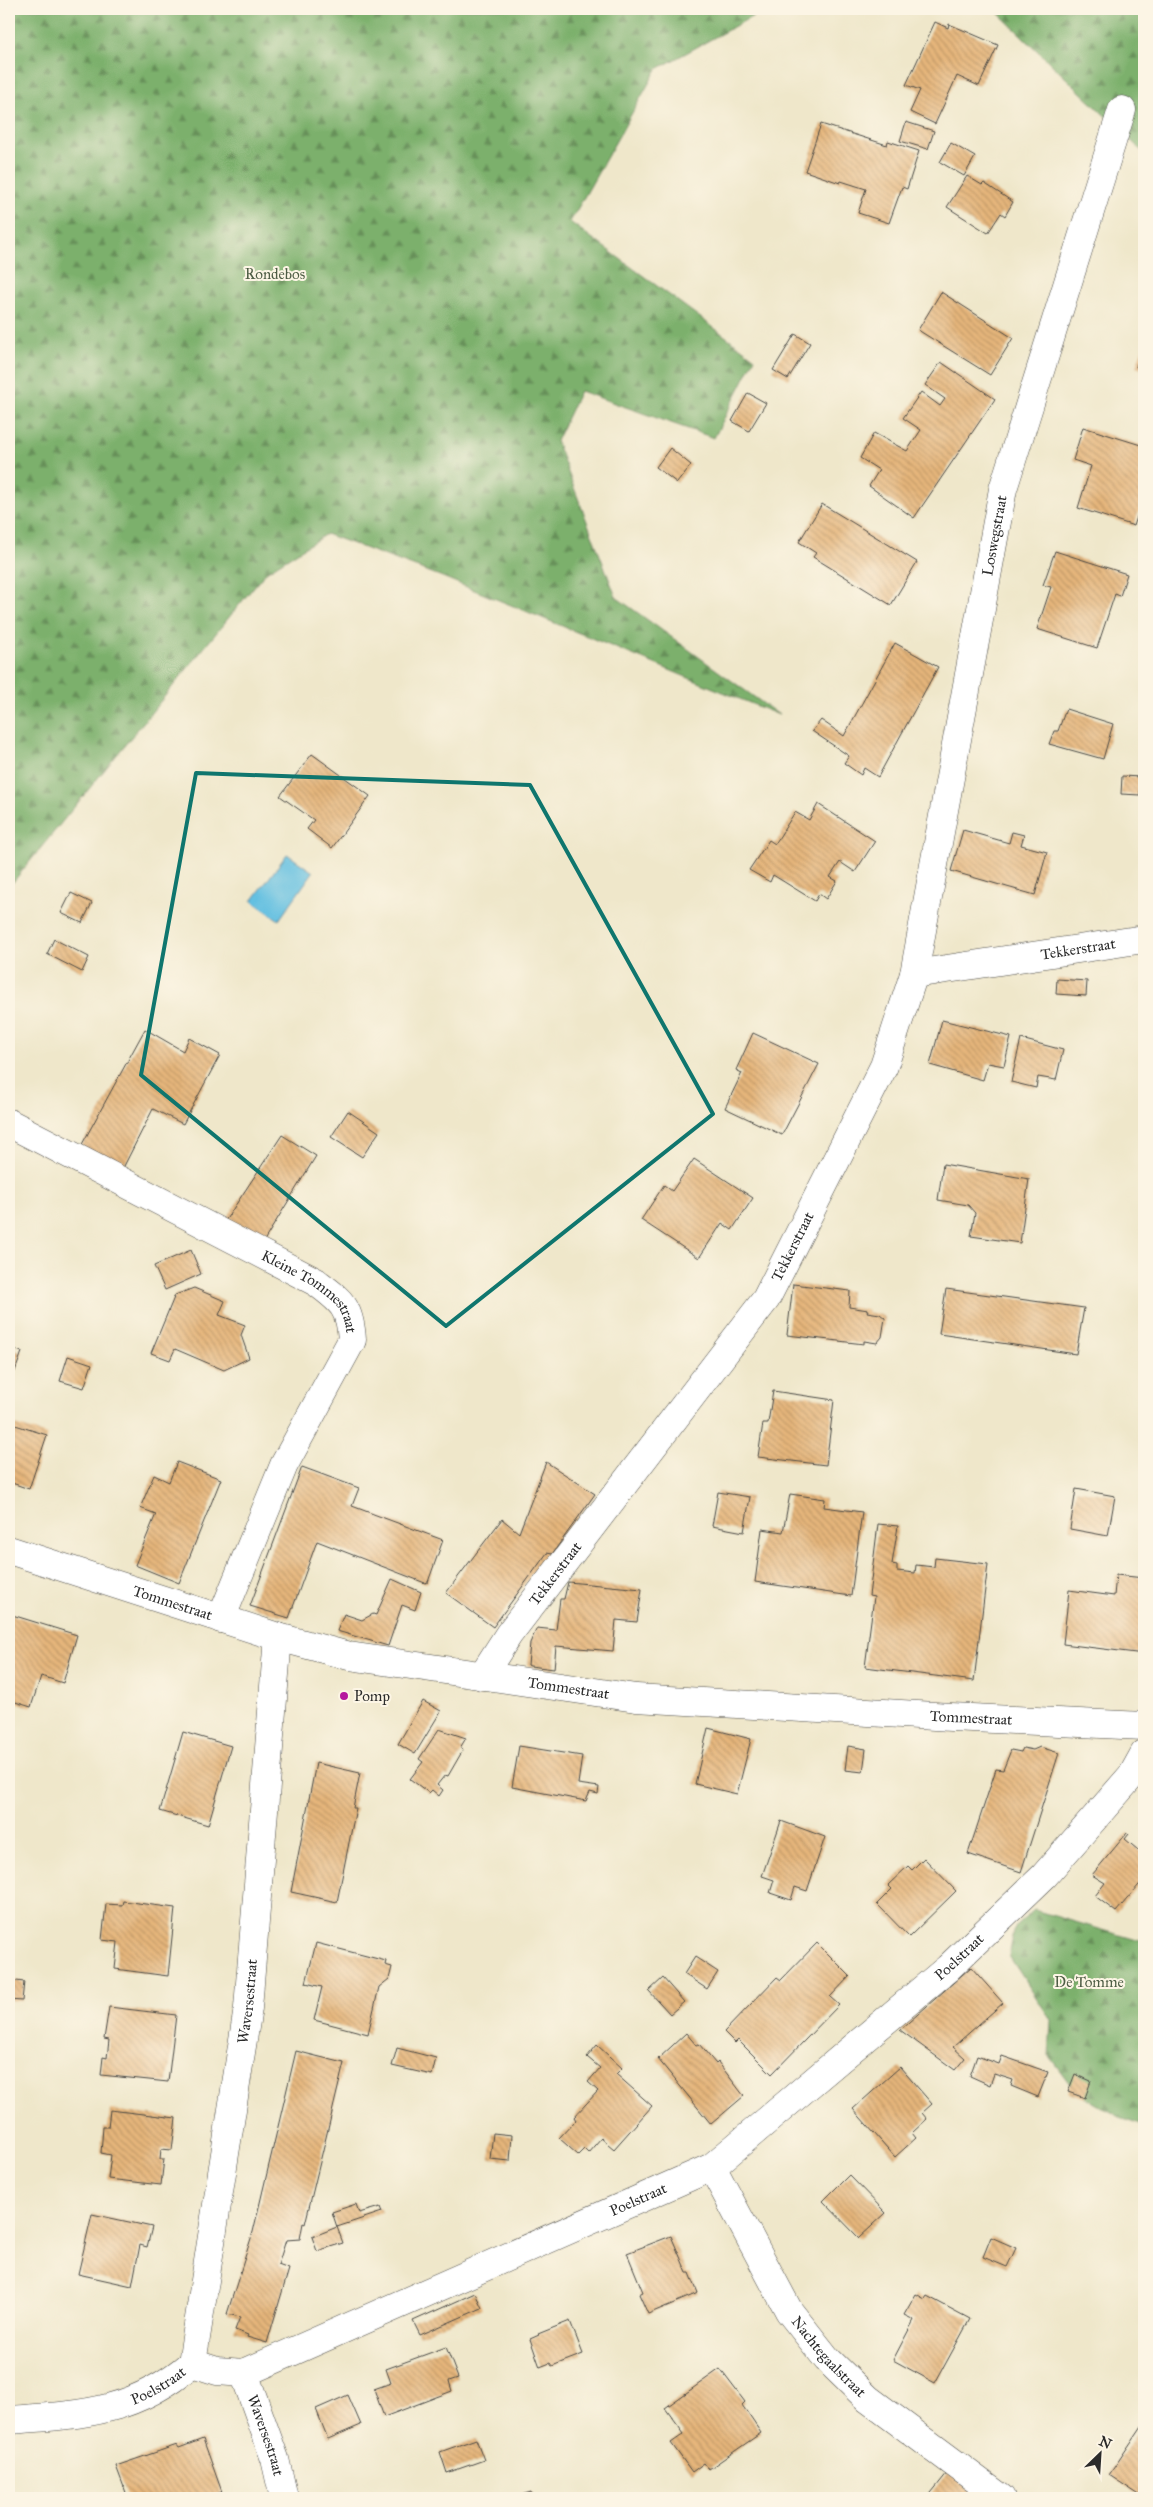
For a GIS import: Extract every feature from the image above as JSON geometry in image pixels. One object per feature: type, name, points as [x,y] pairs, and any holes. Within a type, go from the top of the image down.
[{"type":"street","name":"Loswegstraat","points":[[914,974],[1003,489],[1122,110]]},
{"type":"street","name":"Tekkerstraat","points":[[482,1676],[509,1634],[766,1299],[884,1066],[914,974],[1144,939]]},
{"type":"street","name":"Kleine Tommestraat","points":[[9,1123],[316,1282],[338,1299],[350,1318],[352,1340],[284,1466],[221,1619]]},
{"type":"street","name":"Tommestraat","points":[[9,1550],[278,1637],[349,1656],[636,1698],[951,1717],[1144,1726]]},
{"type":"street","name":"Waversestraat","points":[[192,2363],[248,2008],[278,1637]]},
{"type":"street","name":"Poelstraat","points":[[9,2420],[80,2415],[142,2397],[172,2380],[192,2363],[217,2370],[244,2373],[712,2167],[948,1968],[1037,1883],[1134,1774],[1144,1754]]},
{"type":"street","name":"Nachtegaalstraat","points":[[712,2167],[789,2311],[827,2359],[868,2399],[1001,2498]]},
{"type":"street","name":"Waversestraat","points":[[244,2373],[275,2459],[284,2498]]},
{"type":"highlighted area","points":[[196,773],[530,785],[713,1114],[446,1326],[141,1075]]},
{"type":"green space","name":"Rondebos","points":[[9,9],[766,9],[657,69],[570,222],[755,358],[714,438],[580,391],[556,441],[616,597],[779,715],[440,576],[326,534],[266,572],[9,887]]},
{"type":"green space","points":[[994,9],[1144,9],[1144,153]]},
{"type":"green space","name":"De Tomme","points":[[1034,1910],[1144,1942],[1144,2125],[1119,2117],[1076,2092],[1049,2056],[1051,2020],[1009,1956],[1015,1927]]},
{"type":"water","points":[[287,854],[313,872],[279,920],[252,901]]},
{"type":"building","points":[[935,22],[948,28],[949,24],[998,45],[979,86],[957,76],[935,124],[910,112],[920,90],[906,85]]},
{"type":"building","points":[[906,122],[934,131],[928,149],[900,141]]},
{"type":"building","points":[[821,124],[887,145],[888,141],[919,151],[907,189],[902,187],[889,223],[858,213],[866,189],[841,181],[840,183],[805,171]]},
{"type":"building","points":[[951,143],[975,157],[964,176],[940,162]]},
{"type":"building","points":[[967,176],[982,185],[984,183],[1013,202],[1005,216],[1001,213],[988,233],[947,207]]},
{"type":"building","points":[[941,292],[1013,338],[990,375],[918,330]]},
{"type":"building","points":[[795,334],[810,343],[788,379],[773,370]]},
{"type":"building","points":[[1144,344],[1144,370],[1136,367]]},
{"type":"building","points":[[941,362],[995,399],[914,518],[869,486],[879,470],[860,458],[874,433],[907,451],[921,430],[903,418],[921,392],[940,406],[945,399],[925,385]]},
{"type":"building","points":[[748,393],[766,403],[749,431],[732,421]]},
{"type":"building","points":[[1083,427],[1144,446],[1144,496],[1134,526],[1078,508],[1091,466],[1073,460]]},
{"type":"building","points":[[670,448],[691,465],[677,483],[656,467]]},
{"type":"building","points":[[822,504],[917,562],[891,605],[813,557],[816,553],[799,542]]},
{"type":"building","points":[[1055,551],[1127,574],[1120,596],[1115,594],[1097,648],[1037,629],[1051,587],[1043,585]]},
{"type":"building","points":[[895,643],[938,667],[878,777],[864,768],[861,775],[844,763],[849,756],[812,731],[821,720],[844,736]]},
{"type":"building","points":[[1066,709],[1113,724],[1103,759],[1049,744],[1054,731],[1058,731]]},
{"type":"building","points":[[312,754],[370,796],[332,848],[307,829],[314,820],[280,796]]},
{"type":"building","points":[[1122,776],[1140,777],[1140,795],[1121,794]]},
{"type":"building","points":[[818,804],[875,841],[855,872],[840,862],[830,877],[837,881],[826,899],[819,894],[815,901],[773,875],[770,882],[749,870],[769,840],[775,844],[795,812],[809,820]]},
{"type":"building","points":[[963,830],[1009,843],[1012,832],[1024,835],[1021,845],[1047,852],[1035,895],[951,871]]},
{"type":"building","points":[[71,893],[92,903],[82,923],[61,913]]},
{"type":"building","points":[[54,939],[89,957],[82,972],[47,954]]},
{"type":"building","points":[[1057,979],[1087,981],[1086,996],[1056,994]]},
{"type":"building","points":[[942,1020],[1011,1037],[1004,1066],[988,1063],[983,1080],[930,1065]]},
{"type":"building","points":[[145,1029],[183,1051],[189,1038],[220,1055],[183,1124],[153,1109],[122,1170],[80,1148]]},
{"type":"building","points":[[753,1033],[819,1064],[782,1135],[725,1108],[742,1073],[736,1070]]},
{"type":"building","points":[[1021,1039],[1063,1050],[1056,1080],[1038,1077],[1036,1088],[1011,1082]]},
{"type":"building","points":[[348,1111],[379,1132],[362,1157],[331,1137]]},
{"type":"building","points":[[282,1135],[316,1156],[262,1244],[225,1221]]},
{"type":"building","points":[[694,1159],[753,1198],[732,1230],[722,1223],[699,1258],[641,1220],[664,1185],[672,1191]]},
{"type":"building","points":[[943,1164],[1029,1179],[1020,1243],[971,1236],[975,1213],[968,1205],[938,1200]]},
{"type":"building","points":[[191,1250],[201,1274],[165,1290],[154,1266]]},
{"type":"building","points":[[793,1284],[850,1291],[849,1307],[868,1310],[867,1312],[880,1314],[885,1318],[882,1337],[877,1343],[864,1341],[864,1344],[787,1335]]},
{"type":"building","points":[[194,1288],[225,1301],[219,1315],[245,1325],[241,1335],[249,1358],[224,1370],[175,1349],[170,1360],[151,1353],[175,1295]]},
{"type":"building","points":[[946,1289],[1084,1308],[1076,1354],[939,1334]]},
{"type":"building","points":[[9,1347],[22,1352],[14,1374],[9,1372]]},
{"type":"building","points":[[68,1356],[92,1364],[84,1388],[60,1381]]},
{"type":"building","points":[[773,1391],[834,1400],[826,1465],[758,1457],[763,1423],[768,1423]]},
{"type":"building","points":[[9,1423],[47,1435],[29,1489],[9,1482]]},
{"type":"building","points":[[177,1462],[221,1479],[179,1583],[135,1565],[156,1514],[140,1508],[154,1475],[169,1482]]},
{"type":"building","points":[[546,1462],[595,1494],[552,1554],[547,1553],[493,1627],[446,1593],[502,1519],[519,1533]]},
{"type":"building","points":[[302,1467],[359,1488],[352,1506],[443,1540],[428,1582],[425,1583],[317,1541],[289,1618],[250,1606]]},
{"type":"building","points":[[1076,1489],[1115,1496],[1108,1536],[1070,1529]]},
{"type":"building","points":[[718,1492],[750,1497],[744,1532],[712,1526]]},
{"type":"building","points":[[790,1494],[825,1499],[824,1507],[862,1512],[851,1596],[755,1582],[762,1529],[783,1532]]},
{"type":"building","points":[[878,1524],[898,1526],[892,1564],[897,1565],[897,1571],[915,1573],[916,1565],[934,1567],[935,1558],[988,1564],[974,1681],[865,1667],[874,1597],[869,1596]]},
{"type":"building","points":[[1116,1575],[1144,1578],[1144,1654],[1063,1644],[1069,1590],[1114,1596]]},
{"type":"building","points":[[392,1579],[421,1592],[415,1610],[402,1605],[388,1646],[337,1631],[344,1614],[362,1620],[373,1614],[376,1615]]},
{"type":"building","points":[[568,1582],[642,1589],[637,1622],[616,1620],[613,1651],[556,1646],[554,1669],[530,1666],[528,1665],[530,1643],[537,1628],[556,1630],[560,1599],[564,1599]]},
{"type":"building","points":[[9,1614],[77,1635],[63,1683],[41,1676],[31,1707],[9,1700]]},
{"type":"building","points":[[423,1701],[441,1711],[415,1754],[398,1744]]},
{"type":"building","points":[[708,1728],[751,1739],[737,1794],[695,1784]]},
{"type":"building","points":[[439,1729],[466,1738],[460,1748],[463,1750],[448,1776],[445,1775],[437,1785],[443,1790],[439,1796],[432,1790],[429,1793],[410,1779],[423,1762],[419,1759]]},
{"type":"building","points":[[183,1732],[231,1746],[208,1825],[160,1811]]},
{"type":"building","points":[[519,1746],[582,1756],[578,1784],[599,1787],[598,1794],[590,1792],[586,1801],[512,1787]]},
{"type":"building","points":[[848,1746],[866,1749],[863,1772],[845,1770]]},
{"type":"building","points":[[1040,1747],[1059,1753],[1021,1872],[968,1854],[996,1769],[1003,1770],[1011,1750],[1021,1752],[1023,1748],[1033,1750]]},
{"type":"building","points":[[316,1763],[360,1773],[353,1808],[356,1808],[337,1902],[291,1892]]},
{"type":"building","points":[[781,1821],[825,1837],[807,1891],[795,1887],[791,1900],[770,1893],[774,1880],[762,1876]]},
{"type":"building","points":[[1127,1833],[1129,1834],[1125,1839],[1144,1855],[1144,1879],[1116,1912],[1095,1896],[1105,1883],[1092,1875]]},
{"type":"building","points":[[924,1858],[956,1891],[909,1937],[877,1904],[892,1889],[888,1885],[908,1866],[912,1870]]},
{"type":"building","points":[[123,1901],[175,1908],[168,1976],[115,1969],[118,1942],[102,1940],[106,1904],[122,1905]]},
{"type":"building","points":[[316,1943],[386,1961],[385,1965],[392,1967],[389,1979],[379,1987],[368,2034],[314,2020],[322,1987],[306,1983]]},
{"type":"building","points":[[817,1943],[850,1976],[830,1997],[839,2005],[772,2074],[738,2040],[735,2043],[724,2032],[777,1977],[781,1980]]},
{"type":"building","points":[[695,1957],[718,1972],[707,1989],[684,1974]]},
{"type":"building","points":[[971,1967],[1003,2003],[953,2047],[965,2058],[955,2070],[900,2030]]},
{"type":"building","points":[[663,1978],[684,2002],[670,2014],[649,1991]]},
{"type":"building","points":[[9,1980],[24,1982],[22,2001],[9,2000]]},
{"type":"building","points":[[109,2007],[176,2015],[168,2082],[101,2075],[103,2057],[107,2058],[109,2040],[104,2039]]},
{"type":"building","points":[[686,2033],[696,2045],[699,2044],[716,2064],[718,2062],[744,2096],[711,2124],[658,2059]]},
{"type":"building","points":[[597,2045],[622,2068],[616,2074],[652,2106],[614,2149],[601,2138],[588,2153],[584,2149],[578,2155],[559,2138],[576,2120],[574,2117],[598,2091],[588,2082],[600,2068],[587,2057]]},
{"type":"building","points":[[397,2048],[436,2058],[432,2075],[392,2066]]},
{"type":"building","points":[[296,2051],[344,2063],[305,2224],[303,2223],[300,2239],[286,2240],[278,2265],[289,2269],[267,2343],[247,2337],[248,2335],[235,2330],[240,2317],[227,2314],[253,2232]]},
{"type":"building","points":[[977,2056],[999,2064],[1002,2056],[1048,2072],[1038,2097],[1011,2086],[1013,2080],[994,2074],[990,2085],[970,2076]]},
{"type":"building","points":[[900,2067],[932,2104],[922,2113],[927,2119],[912,2133],[916,2138],[895,2157],[853,2109]]},
{"type":"building","points":[[1075,2074],[1091,2081],[1085,2098],[1068,2092]]},
{"type":"building","points":[[110,2110],[176,2118],[172,2150],[161,2149],[160,2159],[164,2159],[161,2185],[108,2179],[111,2155],[101,2153],[103,2127],[108,2127]]},
{"type":"building","points":[[493,2133],[512,2135],[510,2161],[490,2159]]},
{"type":"building","points":[[849,2175],[886,2213],[859,2238],[823,2201]]},
{"type":"building","points":[[356,2204],[359,2213],[380,2207],[382,2212],[337,2227],[332,2212]]},
{"type":"building","points":[[92,2214],[152,2227],[147,2247],[140,2245],[132,2286],[78,2274]]},
{"type":"building","points":[[337,2227],[343,2243],[317,2251],[312,2237]]},
{"type":"building","points":[[671,2236],[698,2293],[648,2314],[639,2294],[643,2292],[627,2253]]},
{"type":"building","points":[[991,2237],[1016,2248],[1007,2267],[983,2257]]},
{"type":"building","points":[[475,2293],[482,2308],[420,2335],[413,2321]]},
{"type":"building","points":[[916,2294],[925,2299],[927,2296],[970,2319],[935,2383],[893,2360],[914,2320],[904,2315]]},
{"type":"building","points":[[570,2321],[583,2354],[552,2366],[550,2363],[540,2367],[530,2339]]},
{"type":"building","points":[[446,2347],[458,2378],[449,2381],[452,2391],[384,2417],[374,2389],[391,2383],[386,2369]]},
{"type":"building","points":[[720,2369],[745,2402],[742,2405],[761,2433],[709,2469],[704,2463],[692,2472],[671,2443],[684,2434],[665,2408]]},
{"type":"building","points":[[348,2395],[361,2425],[328,2439],[316,2409]]},
{"type":"building","points":[[1144,2423],[1144,2498],[1109,2475]]},
{"type":"building","points":[[203,2439],[222,2492],[206,2498],[193,2498],[192,2495],[186,2498],[128,2498],[116,2466],[177,2445],[179,2448]]},
{"type":"building","points":[[476,2439],[484,2460],[447,2473],[440,2452]]},
{"type":"building","points":[[948,2472],[979,2498],[927,2498]]},
{"type":"building","points":[[531,2492],[532,2498],[511,2498]]},
{"type":"place","name":"Pomp","points":[[344,1696]]}]
